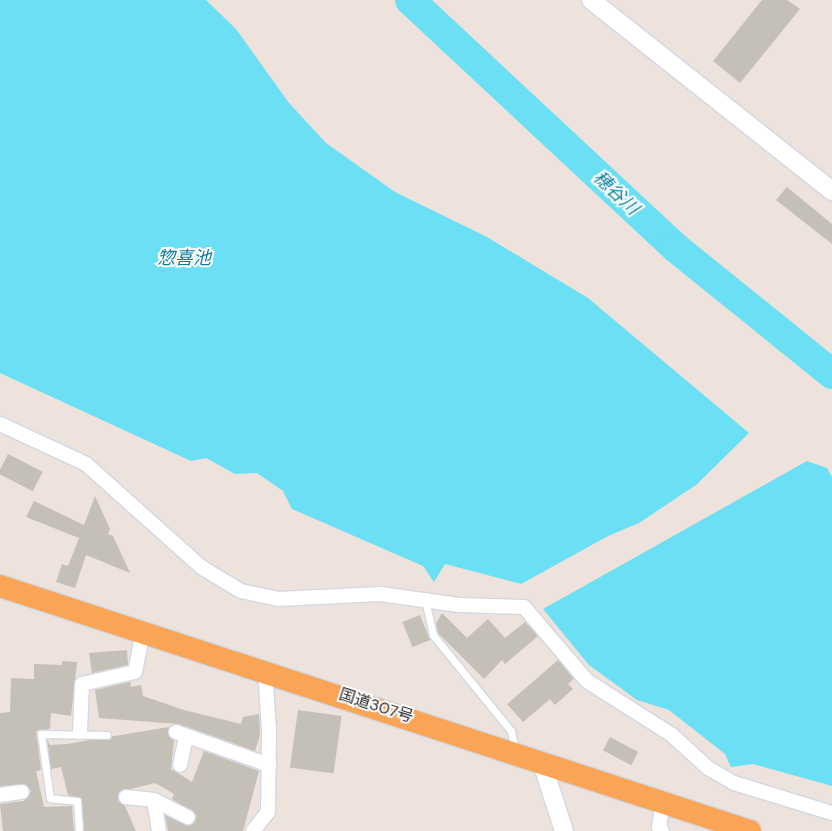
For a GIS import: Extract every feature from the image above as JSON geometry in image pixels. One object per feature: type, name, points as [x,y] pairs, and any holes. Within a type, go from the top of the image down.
[{"type":"highway","name":"国道307号","points":[[0,586],[265,670],[750,831]]},
{"type":"street","points":[[590,0],[832,191]]},
{"type":"street","points":[[0,424],[86,464],[201,567],[241,591],[278,600],[380,594],[425,600],[524,607],[587,681],[672,735],[708,768],[734,782],[832,813]]},
{"type":"street","points":[[80,732],[82,684],[135,672],[143,631]]},
{"type":"street","points":[[252,831],[268,812],[269,765],[265,670]]},
{"type":"street","points":[[180,766],[181,734],[269,765]]},
{"type":"street","points":[[542,763],[564,831]]},
{"type":"street","points":[[0,795],[22,792]]},
{"type":"street","points":[[126,797],[154,800],[188,817]]},
{"type":"street","points":[[154,800],[159,831]]},
{"type":"street","points":[[662,831],[659,827],[663,802]]},
{"type":"lane","points":[[425,600],[433,636],[511,731],[515,753]]},
{"type":"lane","points":[[79,831],[77,801],[50,798],[41,734],[80,732],[107,735]]},
{"type":"water","name":"惣喜池","points":[[0,0],[206,0],[236,29],[289,103],[326,143],[395,192],[487,237],[588,298],[749,433],[696,485],[639,523],[608,536],[521,584],[445,564],[434,582],[423,566],[292,509],[283,491],[257,473],[235,474],[206,458],[191,461],[0,373]]},
{"type":"water","points":[[807,461],[827,468],[832,477],[832,786],[753,764],[731,767],[725,754],[669,710],[637,700],[589,665],[543,609]]},
{"type":"building","points":[[762,0],[787,0],[800,9],[740,83],[713,61]]},
{"type":"building","points":[[787,187],[832,224],[832,244],[776,200]]},
{"type":"building","points":[[8,454],[43,472],[33,491],[0,475],[0,470]]},
{"type":"building","points":[[95,496],[110,529],[108,534],[113,536],[130,573],[86,555],[75,588],[56,582],[62,564],[68,566],[79,538],[26,517],[34,501],[84,525]]},
{"type":"building","points":[[442,613],[467,638],[488,619],[505,638],[525,622],[538,636],[505,664],[502,660],[484,679],[438,633],[436,623]]},
{"type":"building","points":[[420,615],[430,640],[412,647],[402,622]]},
{"type":"building","points":[[127,650],[128,665],[92,673],[89,653]]},
{"type":"building","points":[[558,660],[574,679],[568,684],[573,689],[555,705],[550,699],[523,722],[507,704]]},
{"type":"building","points":[[62,661],[77,662],[71,716],[51,713],[50,729],[36,731],[41,770],[36,771],[44,807],[72,806],[74,831],[3,831],[0,804],[24,801],[31,791],[25,784],[0,786],[0,713],[10,712],[11,678],[34,679],[34,664],[62,665]]},
{"type":"building","points":[[130,682],[131,687],[141,685],[143,696],[184,710],[241,724],[243,717],[259,714],[260,735],[255,751],[179,724],[99,718],[95,690]]},
{"type":"building","points":[[298,710],[342,716],[333,774],[290,767]]},
{"type":"building","points":[[169,727],[168,734],[174,741],[171,769],[192,782],[204,751],[259,771],[243,831],[168,831],[165,815],[188,826],[197,816],[172,799],[174,794],[155,783],[119,792],[118,801],[125,806],[136,831],[84,831],[82,799],[68,795],[61,767],[51,769],[47,739],[50,745],[67,744]]},
{"type":"building","points":[[610,737],[638,752],[631,765],[603,750]]},
{"type":"waterway","name":"穂谷川","points":[[410,0],[676,248],[832,374]]}]
